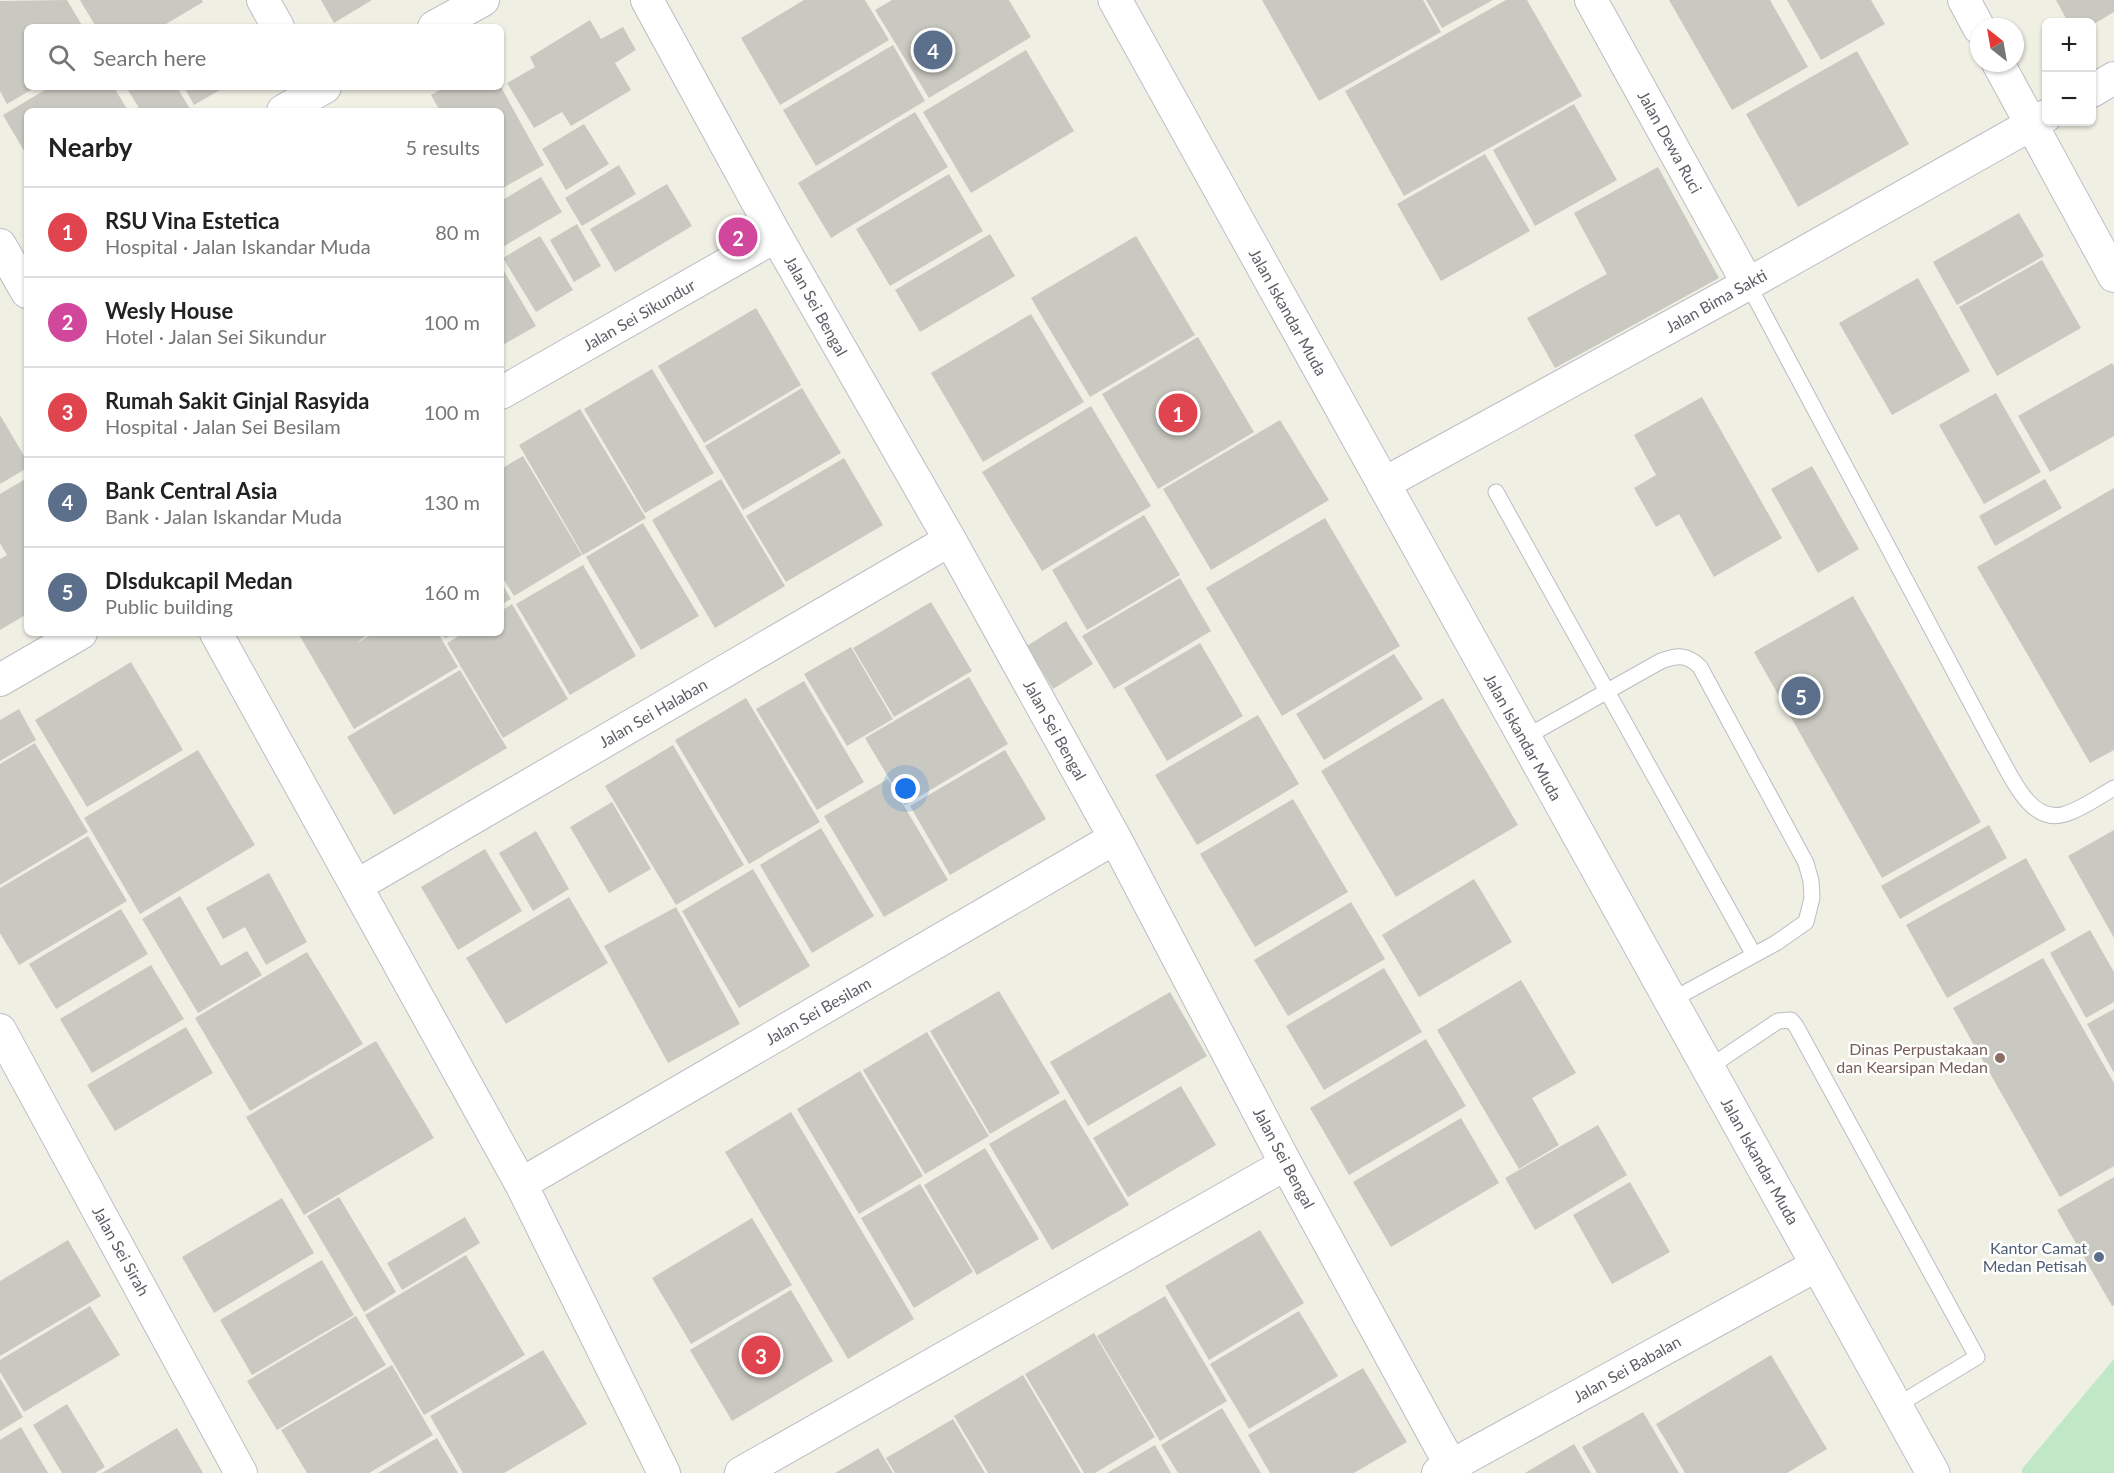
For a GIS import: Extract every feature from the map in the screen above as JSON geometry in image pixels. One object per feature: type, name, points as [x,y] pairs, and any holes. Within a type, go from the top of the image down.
[{"type":"main road","name":"Jalan Iskandar Muda","points":[[1115,0],[1933,1473]]},
{"type":"street","points":[[263,0],[276,24]]},
{"type":"street","points":[[439,24],[483,0]]},
{"type":"street","name":"Jalan Sei Bengal","points":[[647,0],[776,236],[950,540],[1115,838],[1444,1469]]},
{"type":"street","name":"Jalan Dewa Ruci","points":[[1591,0],[1748,284]]},
{"type":"street","points":[[1964,0],[1974,18]]},
{"type":"street","points":[[2004,72],[2039,120],[2114,276]]},
{"type":"street","points":[[2096,88],[2114,78]]},
{"type":"street","points":[[288,108],[315,90]]},
{"type":"street","name":"Jalan Bima Sakti","points":[[1383,484],[1748,284],[2039,120]]},
{"type":"street","name":"Jalan Sei Sikundur","points":[[504,391],[776,236]]},
{"type":"street","name":"Jalan Sei Halaban","points":[[356,886],[950,540]]},
{"type":"street","points":[[0,680],[76,636]]},
{"type":"street","points":[[218,636],[521,1184],[664,1473]]},
{"type":"street","name":"Jalan Sei Besilam","points":[[521,1184],[1115,838]]},
{"type":"street","name":"Jalan Sei Sirah","points":[[0,1030],[241,1473]]},
{"type":"street","points":[[741,1473],[1286,1164]]},
{"type":"street","name":"Jalan Sei Babalan","points":[[1444,1469],[1817,1265]]},
{"type":"lane","points":[[1748,284],[1989,736],[2028,804],[2039,813],[2052,816],[2063,815],[2114,788]]},
{"type":"lane","points":[[1496,492],[1754,955]]},
{"type":"lane","points":[[1524,738],[1661,661],[1682,655],[1692,659],[1700,666],[1806,863],[1812,881],[1812,898],[1806,922],[1776,943],[1670,1001]]},
{"type":"lane","points":[[1708,1068],[1778,1021],[1791,1020],[1796,1026],[1977,1357],[1896,1406]]},
{"type":"green space","points":[[2114,1359],[2114,1473],[2022,1473],[2022,1469]]},
{"type":"building","points":[[67,0],[81,24],[24,24],[24,90],[31,90],[7,104],[0,91],[0,1]]},
{"type":"building","points":[[80,0],[202,0],[203,2],[166,24],[94,24]]},
{"type":"building","points":[[321,0],[372,0],[334,23]]},
{"type":"building","points":[[804,0],[865,0],[889,40],[780,105],[741,38]]},
{"type":"building","points":[[892,0],[1009,0],[1031,37],[929,98],[875,10]]},
{"type":"building","points":[[1262,0],[1423,0],[1441,32],[1319,101]]},
{"type":"building","points":[[1426,0],[1493,0],[1442,28]]},
{"type":"building","points":[[1506,0],[1527,0],[1582,96],[1404,196],[1345,91]]},
{"type":"building","points":[[1669,0],[1770,0],[1808,67],[1732,110]]},
{"type":"building","points":[[1787,0],[1871,0],[1885,24],[1821,60]]},
{"type":"building","points":[[2056,0],[2114,0],[2114,12],[2096,23],[2096,18],[2066,18]]},
{"type":"building","points":[[590,20],[601,39],[623,27],[636,50],[615,63],[631,90],[571,126],[562,112],[534,128],[507,83],[535,67],[530,57]]},
{"type":"building","points":[[893,45],[925,101],[816,166],[783,110]]},
{"type":"building","points":[[1026,50],[1074,131],[971,193],[923,112]]},
{"type":"building","points":[[1857,51],[1909,144],[1798,207],[1746,114]]},
{"type":"building","points":[[45,90],[116,90],[126,108],[24,108],[24,151],[3,115]]},
{"type":"building","points":[[128,90],[179,90],[189,108],[139,108]]},
{"type":"building","points":[[186,90],[220,90],[194,105]]},
{"type":"building","points":[[440,90],[503,90],[544,165],[504,187],[504,108],[438,108],[431,95]]},
{"type":"building","points":[[1574,104],[1617,180],[1535,226],[1493,150]]},
{"type":"building","points":[[915,112],[948,167],[831,238],[798,183]]},
{"type":"building","points":[[584,124],[609,164],[566,190],[542,149]]},
{"type":"building","points":[[1485,154],[1530,231],[1441,281],[1397,204]]},
{"type":"building","points":[[619,165],[636,194],[582,226],[565,198]]},
{"type":"building","points":[[1658,167],[1719,278],[1555,368],[1527,318],[1607,274],[1574,213]]},
{"type":"building","points":[[949,174],[983,231],[890,286],[856,229]]},
{"type":"building","points":[[541,177],[562,212],[504,246],[504,199]]},
{"type":"building","points":[[667,184],[692,226],[615,272],[590,229]]},
{"type":"building","points":[[2019,213],[2044,256],[1957,305],[1933,262]]},
{"type":"building","points":[[577,224],[601,266],[574,282],[550,240]]},
{"type":"building","points":[[990,234],[1015,276],[920,332],[895,290]]},
{"type":"building","points":[[540,236],[573,290],[536,312],[504,257]]},
{"type":"building","points":[[1136,236],[1195,335],[1090,397],[1031,298]]},
{"type":"building","points":[[2042,260],[2081,328],[1997,376],[1959,307]]},
{"type":"building","points":[[504,271],[536,326],[504,344]]},
{"type":"building","points":[[1918,278],[1970,371],[1892,415],[1839,323]]},
{"type":"building","points":[[756,308],[801,385],[704,443],[658,366]]},
{"type":"building","points":[[1031,314],[1084,402],[983,462],[931,373]]},
{"type":"building","points":[[1198,337],[1254,432],[1158,489],[1102,394]]},
{"type":"building","points":[[2112,363],[2114,366],[2114,436],[2050,472],[2018,416]]},
{"type":"building","points":[[652,369],[714,473],[645,513],[584,409]]},
{"type":"building","points":[[802,388],[841,453],[743,510],[705,446]]},
{"type":"building","points":[[1996,393],[2041,472],[1984,504],[1939,425]]},
{"type":"building","points":[[1702,397],[1782,538],[1714,577],[1679,514],[1656,527],[1634,488],[1656,475],[1634,435]]},
{"type":"building","points":[[1091,406],[1151,506],[1042,571],[982,472]]},
{"type":"building","points":[[580,409],[646,518],[583,555],[519,445]]},
{"type":"building","points":[[0,415],[24,456],[24,470],[0,484]]},
{"type":"building","points":[[1280,420],[1329,500],[1211,570],[1163,489]]},
{"type":"building","points":[[523,456],[582,555],[514,596],[504,580],[504,467]]},
{"type":"building","points":[[844,458],[883,525],[786,582],[746,516]]},
{"type":"building","points":[[1812,466],[1859,549],[1818,573],[1771,489]]},
{"type":"building","points":[[721,479],[785,586],[715,628],[652,520]]},
{"type":"building","points":[[2045,479],[2062,508],[1995,546],[1979,516]]},
{"type":"building","points":[[24,480],[24,616],[0,630],[0,559],[7,555],[0,543],[0,494]]},
{"type":"building","points":[[2114,488],[2114,750],[2090,763],[1977,567]]},
{"type":"building","points":[[1144,515],[1180,575],[1087,630],[1052,570]]},
{"type":"building","points":[[1325,518],[1400,646],[1282,716],[1206,588]]},
{"type":"building","points":[[643,523],[699,616],[641,650],[586,557]]},
{"type":"building","points":[[583,565],[636,656],[570,695],[516,604]]},
{"type":"building","points":[[1180,578],[1211,631],[1114,689],[1082,636]]},
{"type":"building","points":[[504,587],[511,599],[504,603]]},
{"type":"building","points":[[1853,596],[1981,822],[1882,878],[1754,652]]},
{"type":"building","points":[[931,602],[972,671],[894,717],[853,648]]},
{"type":"building","points":[[512,604],[568,699],[503,738],[447,643],[459,636],[504,636],[504,609]]},
{"type":"building","points":[[1066,621],[1093,664],[1053,689],[1027,646]]},
{"type":"building","points":[[300,636],[365,636],[357,643],[369,636],[440,636],[458,667],[354,729]]},
{"type":"building","points":[[1200,643],[1243,716],[1167,761],[1124,688]]},
{"type":"building","points":[[851,647],[893,719],[847,746],[804,674]]},
{"type":"building","points":[[1394,654],[1423,699],[1324,760],[1296,714]]},
{"type":"building","points":[[131,662],[183,750],[87,807],[35,720]]},
{"type":"building","points":[[460,670],[507,748],[394,815],[347,737]]},
{"type":"building","points":[[969,677],[1008,744],[905,805],[865,738]]},
{"type":"building","points":[[804,681],[864,782],[817,810],[756,709]]},
{"type":"building","points":[[746,698],[820,822],[749,864],[675,740]]},
{"type":"building","points":[[1443,698],[1518,825],[1396,897],[1321,771]]},
{"type":"building","points":[[19,709],[36,740],[0,761],[0,720]]},
{"type":"building","points":[[1258,715],[1299,784],[1197,845],[1155,775]]},
{"type":"building","points":[[35,743],[88,832],[0,885],[0,764]]},
{"type":"building","points":[[673,745],[744,865],[676,905],[605,786]]},
{"type":"building","points":[[198,750],[255,845],[140,914],[84,818]]},
{"type":"building","points":[[1005,750],[1046,819],[950,875],[910,806]]},
{"type":"building","points":[[888,779],[948,880],[884,917],[824,816]]},
{"type":"building","points":[[1293,799],[1348,892],[1255,947],[1200,854]]},
{"type":"building","points":[[612,802],[651,869],[609,893],[570,827]]},
{"type":"building","points":[[1989,825],[2007,858],[1900,919],[1881,886]]},
{"type":"building","points":[[821,828],[874,916],[812,953],[760,865]]},
{"type":"building","points":[[2114,830],[2114,938],[2068,856]]},
{"type":"building","points":[[536,831],[569,889],[533,911],[499,853]]},
{"type":"building","points":[[88,836],[127,901],[19,965],[0,933],[0,888]]},
{"type":"building","points":[[485,849],[522,911],[458,950],[421,887]]},
{"type":"building","points":[[2026,858],[2066,930],[1947,998],[1906,925]]},
{"type":"building","points":[[753,869],[810,966],[739,1008],[682,911]]},
{"type":"building","points":[[269,873],[307,942],[266,965],[245,927],[223,939],[206,908]]},
{"type":"building","points":[[1474,879],[1512,942],[1419,997],[1382,935]]},
{"type":"building","points":[[180,896],[221,966],[247,951],[262,975],[198,1013],[142,919]]},
{"type":"building","points":[[569,897],[608,963],[506,1024],[466,958]]},
{"type":"building","points":[[1351,902],[1385,959],[1288,1016],[1254,960]]},
{"type":"building","points":[[676,907],[740,1024],[668,1063],[604,946]]},
{"type":"building","points":[[121,909],[148,954],[56,1009],[29,964]]},
{"type":"building","points":[[2090,930],[2114,972],[2114,1002],[2086,1018],[2050,953]]},
{"type":"building","points":[[307,952],[363,1044],[250,1111],[195,1018]]},
{"type":"building","points":[[2043,958],[2114,1083],[2114,1166],[2060,1197],[1953,1008]]},
{"type":"building","points":[[151,965],[184,1019],[92,1073],[60,1019]]},
{"type":"building","points":[[1384,968],[1422,1032],[1324,1090],[1286,1026]]},
{"type":"building","points":[[1521,980],[1576,1073],[1532,1098],[1559,1145],[1519,1169],[1437,1030]]},
{"type":"building","points":[[999,991],[1060,1093],[990,1134],[930,1031]]},
{"type":"building","points":[[1170,992],[1207,1056],[1088,1126],[1050,1062]]},
{"type":"building","points":[[2114,1009],[2114,1073],[2087,1024]]},
{"type":"building","points":[[186,1027],[213,1073],[115,1131],[87,1085]]},
{"type":"building","points":[[927,1032],[989,1136],[925,1174],[863,1070]]},
{"type":"building","points":[[1426,1039],[1466,1106],[1349,1175],[1310,1108]]},
{"type":"building","points":[[376,1041],[434,1138],[304,1215],[246,1117]]},
{"type":"building","points":[[860,1071],[923,1176],[859,1214],[797,1109]]},
{"type":"building","points":[[1181,1086],[1216,1145],[1128,1197],[1093,1138]]},
{"type":"building","points":[[1065,1099],[1129,1205],[1052,1250],[989,1144]]},
{"type":"building","points":[[791,1112],[914,1319],[848,1359],[725,1152]]},
{"type":"building","points":[[1461,1118],[1499,1183],[1391,1247],[1353,1182]]},
{"type":"building","points":[[1598,1125],[1627,1175],[1535,1230],[1505,1178]]},
{"type":"building","points":[[985,1148],[1039,1239],[977,1275],[924,1185]]},
{"type":"building","name":"Kantor Camat Medan Petisah","points":[[2114,1177],[2114,1305],[2112,1306],[2057,1210]]},
{"type":"building","points":[[1630,1182],[1670,1252],[1612,1284],[1573,1215]]},
{"type":"building","points":[[920,1184],[973,1272],[914,1308],[861,1218]]},
{"type":"building","points":[[339,1197],[396,1292],[364,1312],[307,1216]]},
{"type":"building","points":[[282,1198],[314,1253],[214,1313],[182,1257]]},
{"type":"building","points":[[465,1217],[480,1243],[402,1290],[387,1263]]},
{"type":"building","points":[[752,1218],[792,1285],[691,1344],[652,1278]]},
{"type":"building","points":[[1260,1230],[1304,1303],[1209,1360],[1165,1286]]},
{"type":"building","points":[[68,1240],[101,1296],[0,1356],[0,1281]]},
{"type":"building","points":[[466,1255],[525,1355],[424,1415],[365,1315]]},
{"type":"building","points":[[322,1260],[354,1315],[252,1375],[220,1320]]},
{"type":"building","points":[[791,1290],[833,1361],[732,1421],[690,1350]]},
{"type":"building","points":[[1165,1296],[1227,1401],[1160,1441],[1097,1336]]},
{"type":"building","points":[[90,1306],[120,1355],[24,1412],[0,1372],[0,1360]]},
{"type":"building","points":[[1299,1311],[1338,1376],[1249,1429],[1210,1364]]},
{"type":"building","points":[[356,1316],[386,1365],[277,1430],[247,1381]]},
{"type":"building","points":[[1094,1333],[1155,1437],[1095,1473],[1084,1473],[1025,1374]]},
{"type":"building","points":[[543,1350],[587,1424],[504,1473],[463,1473],[430,1416]]},
{"type":"building","points":[[1771,1355],[1827,1449],[1787,1473],[1685,1473],[1656,1424]]},
{"type":"building","points":[[392,1365],[433,1435],[369,1473],[307,1473],[281,1430]]},
{"type":"building","points":[[1363,1368],[1407,1442],[1354,1473],[1270,1473],[1248,1435]]},
{"type":"building","points":[[1023,1375],[1081,1473],[988,1473],[954,1416]]},
{"type":"building","points":[[0,1378],[23,1417],[0,1431]]},
{"type":"building","points":[[67,1404],[105,1467],[95,1473],[62,1473],[33,1425]]},
{"type":"building","points":[[1222,1408],[1261,1473],[1178,1473],[1161,1445]]},
{"type":"building","points":[[1643,1412],[1679,1473],[1597,1473],[1582,1447]]},
{"type":"building","points":[[953,1419],[985,1473],[895,1473],[886,1458]]},
{"type":"building","points":[[21,1427],[48,1473],[0,1473],[0,1440]]},
{"type":"building","points":[[177,1428],[203,1473],[102,1473]]},
{"type":"building","points":[[437,1438],[458,1473],[378,1473]]},
{"type":"building","points":[[1574,1444],[1591,1473],[1525,1473]]},
{"type":"building","points":[[1155,1445],[1171,1473],[1107,1473]]},
{"type":"building","points":[[878,1448],[893,1473],[835,1473]]},
{"type":"place","name":"Bank Central Asia","points":[[933,50]]},
{"type":"place","name":"Wesly House","points":[[738,237]]},
{"type":"place","name":"RSU Vina Estetica","points":[[1178,413]]},
{"type":"place","name":"DIsdukcapil Medan","points":[[1801,696]]},
{"type":"place","name":"Dinas Perpustakaan dan Kearsipan Medan","points":[[2000,1058]]},
{"type":"place","name":"Kantor Camat Medan Petisah","points":[[2099,1257]]},
{"type":"place","name":"Rumah Sakit Ginjal Rasyida","points":[[761,1355]]}]
